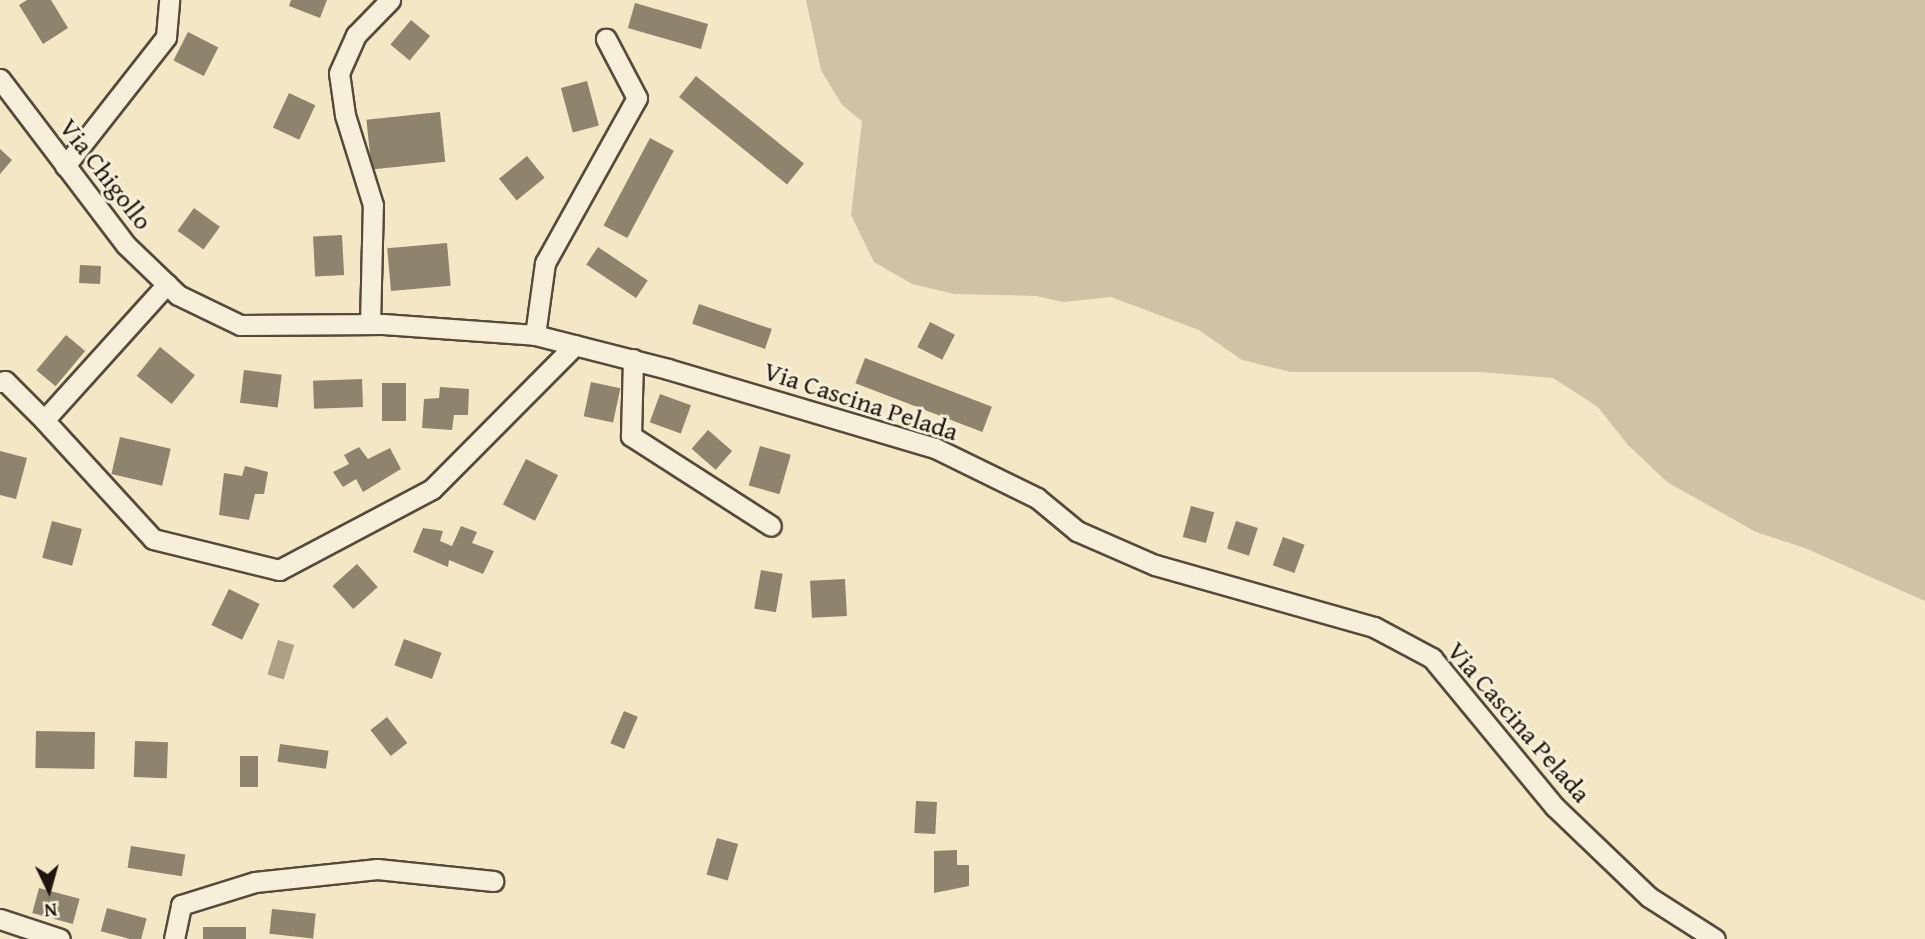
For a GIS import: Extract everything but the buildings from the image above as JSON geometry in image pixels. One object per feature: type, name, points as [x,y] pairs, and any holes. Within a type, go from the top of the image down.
[{"type":"street","points":[[65,166],[166,37],[169,0]]},
{"type":"street","points":[[370,324],[373,205],[345,115],[340,73],[356,35],[390,0]]},
{"type":"street","points":[[535,335],[545,264],[637,98],[606,39]]},
{"type":"street","name":"Via Chigollo","points":[[0,79],[126,245],[172,290]]},
{"type":"street","points":[[44,420],[172,290]]},
{"type":"street","name":"Via Cascina Pelada","points":[[172,290],[240,325],[370,324],[535,335],[633,359],[935,448],[1037,498],[1077,531],[1155,565],[1374,627],[1432,658],[1555,807],[1649,897],[1715,939]]},
{"type":"street","points":[[0,382],[5,381],[44,420],[153,539],[279,570],[432,489],[575,345]]},
{"type":"street","points":[[633,359],[631,436],[771,526]]},
{"type":"street","points":[[174,939],[181,905],[255,882],[377,869],[493,881]]},
{"type":"street","points":[[0,919],[60,939]]},
{"type":"shaded area","points":[[806,0],[1925,0],[1925,601],[1805,548],[1756,532],[1667,482],[1628,445],[1598,407],[1553,378],[1480,372],[1290,372],[1242,360],[1199,330],[1111,297],[1063,302],[1036,296],[954,294],[912,284],[874,262],[851,215],[862,121],[842,105],[821,70]]},
{"type":"shaded area","points":[[278,640],[294,645],[284,679],[267,674]]}]
